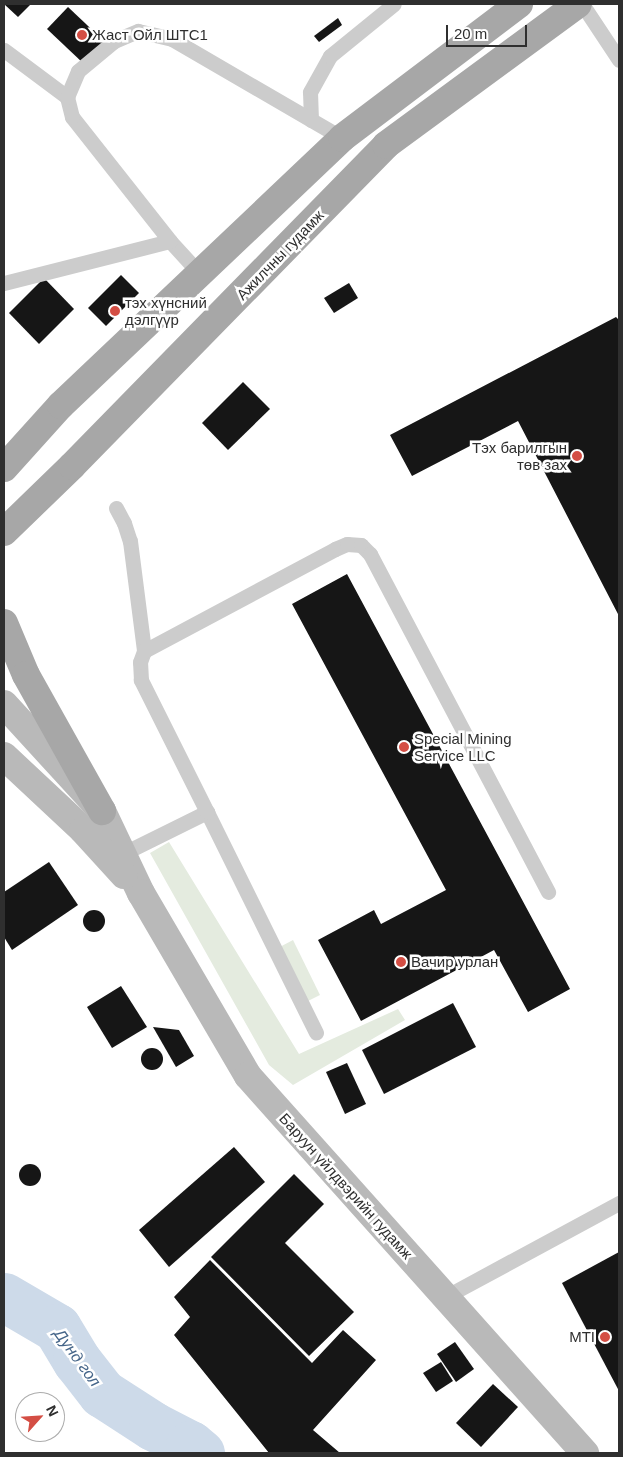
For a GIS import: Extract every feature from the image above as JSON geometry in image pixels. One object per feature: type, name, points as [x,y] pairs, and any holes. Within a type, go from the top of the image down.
[{"type":"main road","points":[[4,468],[61,405],[342,138],[519,4]]},
{"type":"main road","name":"Ажилчны гудамж","points":[[4,532],[72,466],[386,145],[580,4]]},
{"type":"main road","points":[[4,623],[26,674],[102,810]]},
{"type":"street","name":"Баруун үйлдвэрийн гудамж","points":[[4,704],[102,810],[124,853],[140,893],[248,1076],[585,1453]]},
{"type":"street","name":"Баруун үйлдвэрийн гудамж","points":[[4,756],[83,830],[140,893]]},
{"type":"lane","points":[[311,120],[310,92],[330,56],[394,4]]},
{"type":"lane","points":[[580,4],[617,54]]},
{"type":"lane","points":[[200,274],[170,241],[72,117],[67,97],[78,70],[114,41],[138,31],[172,40],[342,138]]},
{"type":"lane","points":[[4,50],[67,97]]},
{"type":"lane","points":[[4,283],[170,241]]},
{"type":"lane","points":[[116,508],[124,523],[130,541],[144,650],[140,662],[141,680],[316,1033]]},
{"type":"lane","points":[[144,650],[335,549],[347,544],[361,545],[370,554],[548,892]]},
{"type":"lane","points":[[124,853],[206,812]]},
{"type":"lane","points":[[445,1298],[619,1203]]},
{"type":"shaded area","points":[[169,842],[299,1054],[398,1009],[405,1020],[293,1085],[269,1065],[150,853]]},
{"type":"shaded area","points":[[293,940],[320,995],[304,1003],[276,949]]},
{"type":"building","points":[[4,4],[31,4],[18,17]]},
{"type":"building","points":[[68,7],[105,42],[84,64],[47,29]]},
{"type":"building","points":[[338,18],[342,25],[319,42],[314,36]]},
{"type":"building","points":[[121,275],[139,293],[106,326],[88,308]]},
{"type":"building","points":[[44,278],[74,309],[39,344],[9,313]]},
{"type":"building","points":[[349,283],[358,298],[334,313],[324,298]]},
{"type":"building","name":"Тэх барилгын төв зах","points":[[616,317],[619,320],[619,616],[518,421],[412,476],[390,435]]},
{"type":"building","points":[[243,382],[270,409],[228,450],[202,423]]},
{"type":"building","name":"Special Mining Service LLC","points":[[347,574],[570,989],[528,1012],[494,950],[361,1021],[318,940],[374,910],[381,924],[446,890],[292,604]]},
{"type":"building","points":[[49,862],[78,905],[12,950],[4,937],[4,892]]},
{"type":"building","points":[[94,910],[102,913],[105,921],[102,929],[94,932],[86,929],[83,921],[86,913]]},
{"type":"building","points":[[121,986],[147,1027],[112,1048],[87,1007]]},
{"type":"building","points":[[453,1003],[476,1047],[384,1094],[362,1050]]},
{"type":"building","points":[[153,1027],[179,1030],[194,1056],[176,1067]]},
{"type":"building","points":[[152,1048],[160,1051],[163,1059],[160,1067],[152,1070],[144,1067],[141,1059],[144,1051]]},
{"type":"building","points":[[347,1063],[366,1104],[345,1114],[326,1072]]},
{"type":"building","points":[[234,1147],[265,1182],[169,1267],[139,1230]]},
{"type":"building","points":[[30,1164],[38,1167],[41,1175],[38,1183],[30,1186],[22,1183],[19,1175],[22,1167]]},
{"type":"building","points":[[294,1174],[324,1204],[285,1243],[354,1312],[309,1356],[211,1257]]},
{"type":"building","name":"MTI","points":[[619,1252],[619,1391],[562,1283]]},
{"type":"building","points":[[210,1260],[312,1363],[343,1330],[376,1360],[313,1430],[340,1453],[269,1453],[174,1335],[190,1317],[174,1297]]},
{"type":"building","points":[[455,1342],[474,1369],[456,1382],[437,1354]]},
{"type":"building","points":[[441,1362],[453,1381],[436,1392],[423,1373]]},
{"type":"building","points":[[493,1384],[518,1407],[481,1447],[456,1423]]},
{"type":"waterway","name":"Дунд гол","points":[[4,1297],[57,1328],[77,1361],[102,1393],[153,1426],[190,1445],[200,1453]]},
{"type":"place","name":"Жаст Ойл ШТС1","points":[[82,35]]},
{"type":"place","name":"тэх хүнсний дэлгүүр","points":[[115,311]]},
{"type":"place","name":"Тэх барилгын төв зах","points":[[577,456]]},
{"type":"place","name":"Special Mining Service LLC","points":[[404,747]]},
{"type":"place","name":"Вачир урлан","points":[[401,962]]},
{"type":"place","name":"MTI","points":[[605,1337]]}]
